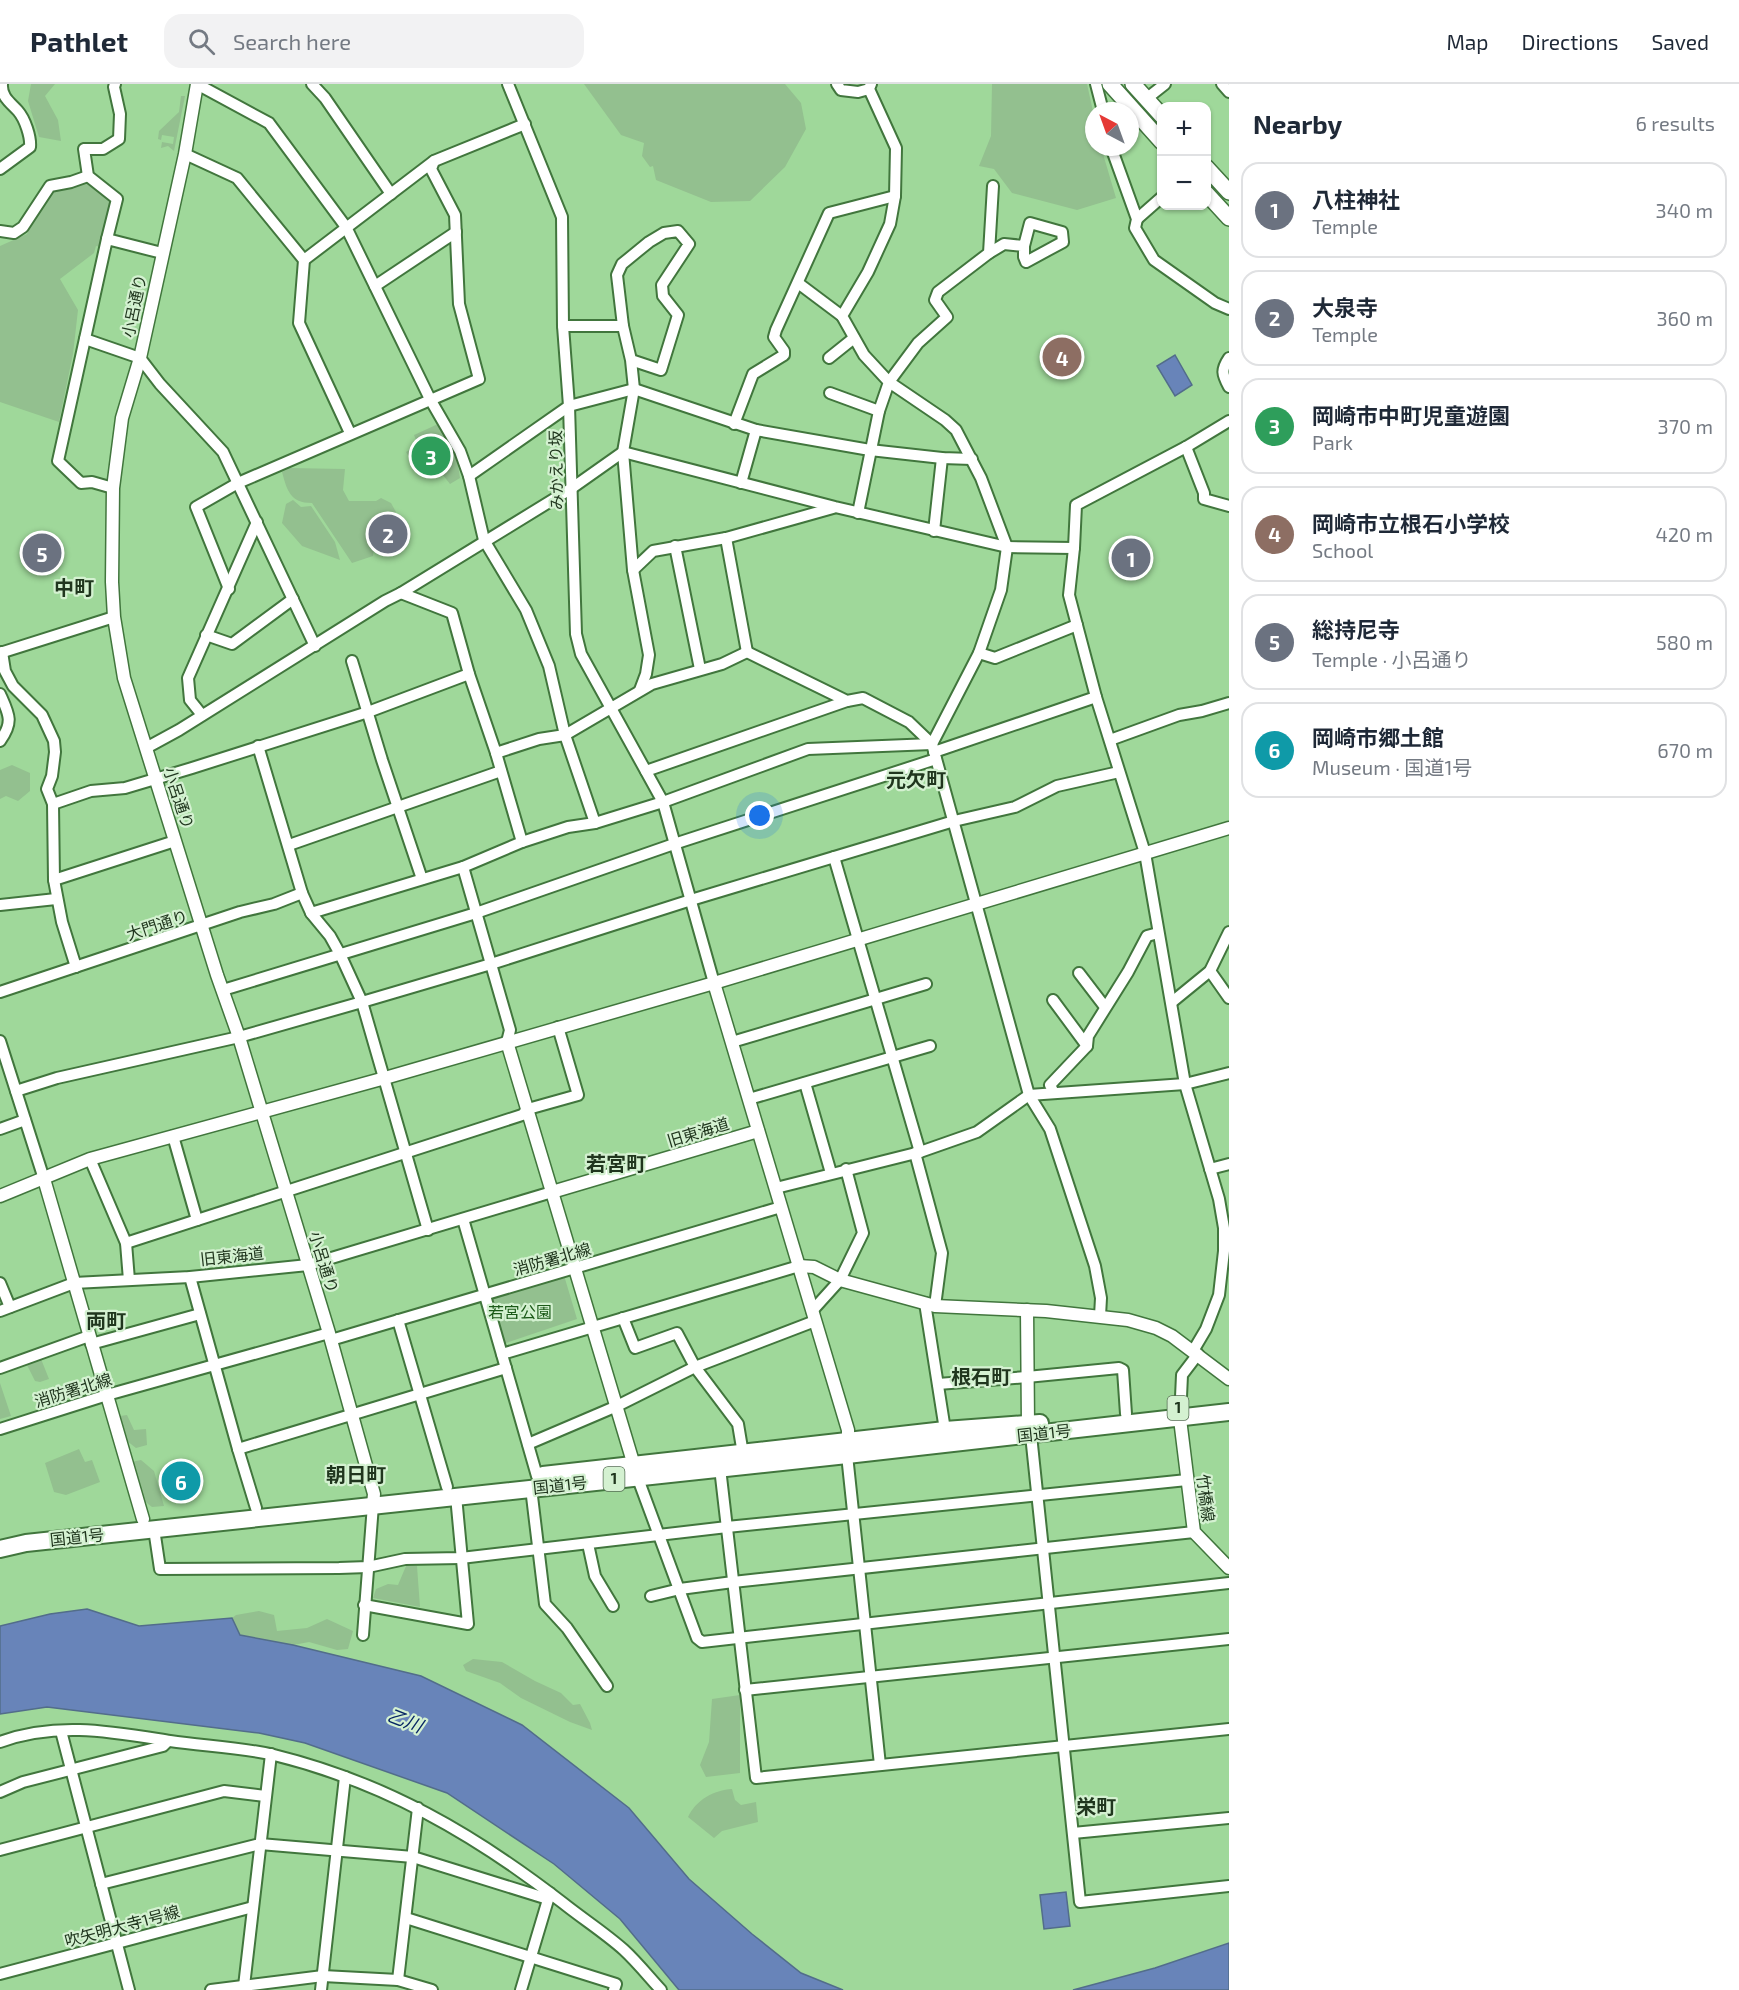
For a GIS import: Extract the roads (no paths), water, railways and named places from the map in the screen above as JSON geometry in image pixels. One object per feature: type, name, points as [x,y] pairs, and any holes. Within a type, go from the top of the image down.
[{"type":"highway","name":"国道1号","points":[[0,1538],[24,1532],[148,1524],[534,1482],[742,1454],[848,1448],[1181,1413],[1229,1402]]},
{"type":"highway","name":"国道1号","points":[[635,1470],[720,1468],[945,1430],[1029,1429],[1126,1414],[1229,1412]]},
{"type":"highway","name":"国道1号","points":[[0,1549],[26,1543],[256,1508],[373,1500]]},
{"type":"main road","points":[[1110,84],[1157,137]]},
{"type":"main road","points":[[1133,84],[1157,111]]},
{"type":"main road","points":[[1211,172],[1229,192]]},
{"type":"main road","points":[[1211,198],[1229,218]]},
{"type":"street","points":[[0,169],[31,144],[25,124],[18,111],[8,104],[1,88],[2,84]]},
{"type":"street","points":[[113,488],[92,482],[81,483],[58,461],[117,199],[88,176],[84,149],[103,149],[119,139],[120,114],[115,84]]},
{"type":"street","points":[[197,84],[269,123],[346,227],[430,399],[460,451],[469,476],[484,540],[526,610],[549,666],[565,735],[595,823]]},
{"type":"street","name":"小呂通り","points":[[197,84],[185,154],[140,358],[122,418],[113,488],[114,617],[124,678],[201,926],[239,1037],[260,1113],[330,1337],[373,1500]]},
{"type":"street","points":[[312,84],[325,98],[391,194]]},
{"type":"street","name":"みかえり坂","points":[[508,84],[562,217],[563,326],[569,406],[576,634],[581,654],[613,708],[663,802],[714,982]]},
{"type":"street","points":[[837,84],[841,90],[858,92],[870,87],[896,148],[895,196],[890,224],[868,272],[842,316]]},
{"type":"street","points":[[1096,84],[1101,102]]},
{"type":"street","points":[[1146,99],[1165,84]]},
{"type":"street","points":[[1222,84],[1229,92]]},
{"type":"street","points":[[304,260],[434,161],[525,124]]},
{"type":"street","points":[[185,154],[237,178],[304,260],[299,323],[350,433]]},
{"type":"street","points":[[1114,156],[1137,219]]},
{"type":"street","points":[[229,589],[196,507],[238,483],[479,379],[459,304],[455,215],[431,169],[434,161]]},
{"type":"street","points":[[0,231],[14,233],[23,227],[50,186],[88,176]]},
{"type":"street","points":[[989,253],[993,186]]},
{"type":"street","points":[[734,424],[753,374],[784,355],[784,351],[774,337],[829,213],[895,196]]},
{"type":"street","points":[[1157,201],[1137,219],[1134,228],[1154,260],[1215,303],[1229,309]]},
{"type":"street","points":[[631,360],[661,370],[678,315],[663,296],[662,285],[689,244],[678,231],[664,233],[622,264],[617,274],[634,389],[623,452],[633,570],[649,655],[640,690]]},
{"type":"street","points":[[375,286],[456,232]]},
{"type":"street","points":[[107,239],[162,254]]},
{"type":"street","points":[[858,513],[879,411],[889,382],[918,342],[947,317],[935,300],[938,292],[1004,244],[1024,246]]},
{"type":"street","points":[[798,282],[842,316],[864,355],[889,382],[956,430],[981,478],[1007,548],[1001,590],[979,653],[934,752]]},
{"type":"street","points":[[563,326],[623,326]]},
{"type":"street","points":[[829,358],[854,338]]},
{"type":"street","points":[[86,339],[140,358],[160,384],[223,453],[315,646]]},
{"type":"street","points":[[1229,358],[1222,374],[1229,387]]},
{"type":"street","points":[[469,476],[569,406],[634,389],[734,424],[756,429],[870,450],[972,459]]},
{"type":"street","points":[[830,393],[879,411]]},
{"type":"street","points":[[1181,1413],[1182,1375],[1196,1353],[1224,1294],[1224,1251],[1227,1227],[1185,1084],[1145,853],[1096,697],[1069,595],[1076,505],[1186,447],[1229,421]]},
{"type":"street","points":[[741,483],[756,429]]},
{"type":"street","points":[[1186,447],[1204,493],[1204,499],[1229,506]]},
{"type":"street","points":[[146,748],[572,488],[623,452],[858,513],[1007,548],[1074,548]]},
{"type":"street","points":[[934,531],[942,458]]},
{"type":"street","points":[[633,570],[653,551],[726,538],[834,507]]},
{"type":"street","points":[[202,715],[190,700],[188,678],[257,522]]},
{"type":"street","points":[[726,538],[747,652]]},
{"type":"street","points":[[675,546],[700,669]]},
{"type":"street","points":[[401,593],[452,613],[522,843]]},
{"type":"street","points":[[206,634],[232,644],[293,599]]},
{"type":"street","points":[[76,967],[56,899],[54,880],[53,804],[47,789],[52,776],[54,741],[42,715],[13,686],[5,671],[1,653],[114,617]]},
{"type":"street","points":[[979,653],[995,658],[1077,625]]},
{"type":"street","points":[[496,753],[539,739],[565,735],[652,684],[722,664],[747,652]]},
{"type":"street","points":[[747,652],[847,701]]},
{"type":"street","points":[[352,661],[422,879]]},
{"type":"street","points":[[53,804],[91,791],[124,788],[192,768],[368,712],[469,674]]},
{"type":"street","points":[[0,694],[10,717],[8,729],[0,741]]},
{"type":"street","points":[[223,990],[476,913],[1096,697]]},
{"type":"street","points":[[646,771],[847,701],[863,698],[909,722],[934,752],[1029,1095],[1050,1129],[1095,1266],[1101,1298],[1100,1316]]},
{"type":"street","points":[[1110,740],[1179,715],[1229,703]]},
{"type":"street","points":[[258,746],[302,893],[311,913],[330,936],[340,954],[362,1002],[428,1230]]},
{"type":"street","points":[[311,913],[463,867],[568,827],[595,823],[663,802],[808,749],[934,752]]},
{"type":"street","points":[[289,845],[501,771]]},
{"type":"street","points":[[16,1091],[57,1078],[239,1037],[362,1002],[954,821],[1015,807],[1058,786],[1119,772]]},
{"type":"street","points":[[0,1196],[90,1159],[385,1078],[858,940],[1229,828]]},
{"type":"street","points":[[54,880],[175,841]]},
{"type":"street","points":[[834,857],[893,1057],[942,1253],[930,1304],[945,1430]]},
{"type":"street","points":[[463,867],[510,1030],[507,1042],[635,1470],[697,1638],[702,1642],[1229,1583]]},
{"type":"street","name":"大門通り","points":[[0,992],[302,893]]},
{"type":"street","points":[[0,905],[56,899]]},
{"type":"street","points":[[1054,1093],[1050,1085],[1087,1046],[1088,1036],[1128,972],[1147,936],[1158,933]]},
{"type":"street","points":[[1172,1002],[1210,971],[1227,940]]},
{"type":"street","points":[[1210,971],[1229,998]]},
{"type":"street","points":[[1079,973],[1105,1007]]},
{"type":"street","points":[[714,982],[848,1430],[853,1514],[880,1765]]},
{"type":"street","points":[[732,1042],[926,984]]},
{"type":"street","points":[[1053,1000],[1087,1046]]},
{"type":"street","points":[[126,1243],[522,1115],[528,1109],[578,1095],[558,1027]]},
{"type":"street","points":[[0,1041],[3,1065],[16,1091],[44,1179],[106,1395],[148,1524],[160,1569],[368,1567],[405,1559],[461,1558],[727,1527],[1187,1480]]},
{"type":"street","points":[[749,1099],[930,1046]]},
{"type":"street","points":[[776,1188],[917,1152],[977,1132],[1029,1095],[1185,1084],[1229,1073]]},
{"type":"street","points":[[805,1083],[831,1173]]},
{"type":"street","points":[[0,1130],[25,1120]]},
{"type":"street","name":"旧東海道","points":[[5,1309],[74,1283],[190,1277],[308,1265],[758,1131]]},
{"type":"street","points":[[173,1136],[197,1220]]},
{"type":"street","points":[[90,1159],[122,1239],[126,1243],[129,1280]]},
{"type":"street","points":[[1210,1169],[1229,1164]]},
{"type":"street","points":[[528,1444],[617,1406],[695,1367],[814,1316],[840,1280],[863,1233],[846,1169]]},
{"type":"street","name":"消防署北線","points":[[0,1429],[106,1395],[215,1365],[398,1320],[781,1207]]},
{"type":"street","points":[[463,1219],[528,1444],[534,1482],[538,1550],[545,1604],[567,1628],[607,1686]]},
{"type":"street","points":[[502,1354],[799,1266],[814,1267],[840,1280],[930,1304],[1027,1310],[1128,1320],[1156,1328],[1172,1336],[1229,1379]]},
{"type":"street","points":[[190,1277],[256,1508]]},
{"type":"street","points":[[0,1282],[5,1309]]},
{"type":"street","points":[[1027,1310],[1029,1429],[1065,1745],[1080,1902],[1229,1886]]},
{"type":"street","points":[[0,1368],[90,1340],[200,1314]]},
{"type":"street","points":[[623,1318],[635,1348],[677,1333],[695,1367],[738,1424],[742,1454]]},
{"type":"street","points":[[364,1605],[468,1624],[451,1491],[398,1320]]},
{"type":"street","points":[[238,1449],[351,1414],[420,1396],[506,1368]]},
{"type":"street","points":[[938,1383],[1119,1368],[1123,1370],[1126,1414]]},
{"type":"street","name":"竹橋線","points":[[1181,1413],[1194,1532],[1229,1568]]},
{"type":"street","points":[[720,1468],[756,1778],[1229,1729]]},
{"type":"street","points":[[363,1635],[373,1500]]},
{"type":"street","points":[[651,1596],[680,1589],[733,1582],[1194,1532]]},
{"type":"street","points":[[588,1544],[595,1576],[613,1606]]},
{"type":"street","points":[[745,1690],[1229,1640]]},
{"type":"street","points":[[0,1743],[10,1739],[61,1731],[98,1730],[271,1755],[345,1778],[418,1808],[497,1856],[622,1948],[661,1990]]},
{"type":"street","points":[[61,1731],[129,1990]]},
{"type":"street","points":[[0,1792],[23,1782],[163,1746],[168,1741]]},
{"type":"street","points":[[244,1986],[271,1755]]},
{"type":"street","points":[[321,1990],[345,1778]]},
{"type":"street","points":[[0,1850],[224,1791],[265,1796]]},
{"type":"street","points":[[398,1980],[418,1808]]},
{"type":"street","points":[[1073,1833],[1229,1818]]},
{"type":"street","points":[[101,1884],[260,1844],[412,1857],[549,1896]]},
{"type":"street","points":[[521,1990],[549,1896]]},
{"type":"street","name":"吹矢明大寺1号線","points":[[0,1974],[252,1907]]},
{"type":"street","points":[[406,1918],[616,1984],[614,1990]]},
{"type":"street","points":[[211,1990],[322,1976],[398,1980],[432,1990]]},
{"type":"water","points":[[1175,355],[1192,385],[1175,396],[1157,366]]},
{"type":"water","name":"乙川","points":[[87,1609],[139,1626],[232,1618],[240,1635],[293,1645],[421,1676],[522,1725],[629,1808],[689,1879],[752,1934],[801,1973],[843,1990],[679,1990],[620,1919],[554,1864],[447,1793],[305,1743],[259,1733],[47,1707],[0,1714],[0,1626],[50,1614]]},
{"type":"water","points":[[1066,1892],[1070,1926],[1044,1929],[1040,1895]]},
{"type":"water","points":[[1229,1943],[1229,1990],[1073,1990],[1155,1968]]},
{"type":"place","name":"岡崎市立根石小学校","points":[[1062,357]]},
{"type":"place","name":"岡崎市中町児童遊園","points":[[431,456]]},
{"type":"place","name":"大泉寺","points":[[388,534]]},
{"type":"place","name":"総持尼寺","points":[[42,553]]},
{"type":"place","name":"八柱神社","points":[[1131,558]]},
{"type":"place","name":"岡崎市郷土館","points":[[181,1481]]},
{"type":"district","name":"中町","points":[[74,588]]},
{"type":"district","name":"元欠町","points":[[916,780]]},
{"type":"district","name":"若宮町","points":[[616,1164]]},
{"type":"district","name":"両町","points":[[106,1321]]},
{"type":"district","name":"根石町","points":[[981,1377]]},
{"type":"district","name":"朝日町","points":[[356,1475]]},
{"type":"district","name":"栄町","points":[[1096,1807]]},
{"type":"park label","name":"若宮公園","points":[[520,1312]]}]
